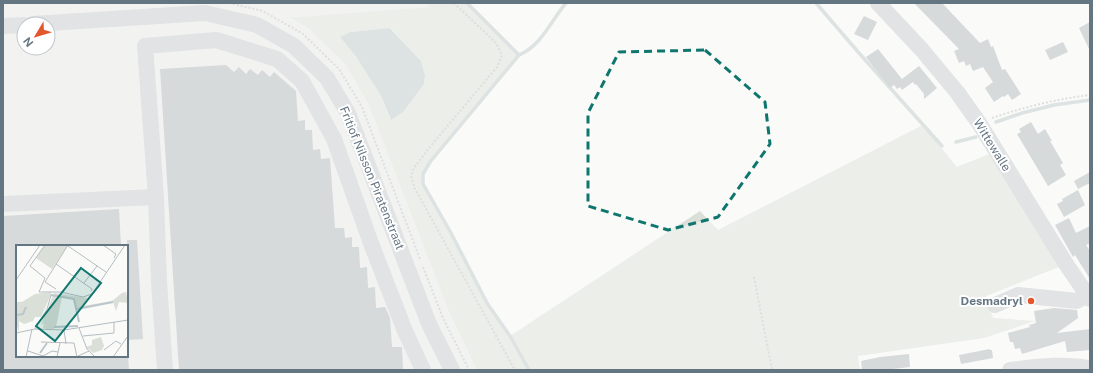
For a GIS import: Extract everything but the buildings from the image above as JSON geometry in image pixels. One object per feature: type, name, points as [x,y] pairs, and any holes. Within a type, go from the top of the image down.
[{"type":"street","name":"Wittewalle","points":[[878,3],[922,50],[958,92],[1088,297]]},
{"type":"street","name":"Fritiof Nilsson Piratenstraat","points":[[56,23],[205,13],[257,25],[294,46],[327,78],[348,113],[426,317],[452,370]]},
{"type":"street","points":[[3,26],[16,25]]},
{"type":"street","points":[[164,370],[156,198],[145,46],[216,40],[277,59],[302,82],[334,139],[396,310],[422,370]]},
{"type":"street","points":[[3,204],[156,198]]},
{"type":"street","points":[[995,305],[1018,295],[1077,301],[1088,297]]},
{"type":"street","points":[[1010,370],[1048,366],[1078,366],[1090,368]]},
{"type":"path","points":[[454,3],[496,43],[502,55],[496,67],[429,148],[414,168],[411,176],[415,189],[515,370]]},
{"type":"path","points":[[979,123],[1012,111],[1064,98],[1090,95]]},
{"type":"path","points":[[754,277],[772,370]]},
{"type":"highlighted area","points":[[705,50],[765,102],[770,144],[718,217],[668,230],[588,206],[588,113],[619,52]]},
{"type":"shaded area","points":[[3,3],[427,3],[431,7],[290,19],[308,28],[345,64],[368,103],[450,314],[477,370],[3,370]]},
{"type":"shaded area","points":[[427,3],[467,3],[519,55],[430,162],[423,174],[423,184],[451,233],[487,303],[510,336],[700,211],[718,230],[923,125],[957,167],[992,153],[1059,267],[986,296],[993,318],[1035,321],[984,338],[858,356],[860,370],[477,370],[450,314],[368,103],[345,64],[308,28],[290,18],[430,7]],"holes":[[[391,28],[421,61],[425,75],[424,84],[390,119],[381,96],[357,58],[340,37],[350,32]]]},
{"type":"shaded area","points":[[390,28],[421,61],[425,75],[424,84],[403,112],[391,120],[381,96],[357,58],[340,37],[350,32]]},
{"type":"waterway","points":[[467,3],[519,55]]},
{"type":"waterway","points":[[529,370],[510,336],[487,303],[451,233],[423,184],[423,174],[430,162],[519,55],[527,51],[540,39],[566,3]]},
{"type":"waterway","points":[[816,3],[942,146]]},
{"type":"waterway","points":[[996,122],[1022,113],[1054,105],[1090,100]]},
{"type":"waterway","points":[[956,142],[976,137]]},
{"type":"place","name":"Desmadryl","points":[[1031,301]]}]
